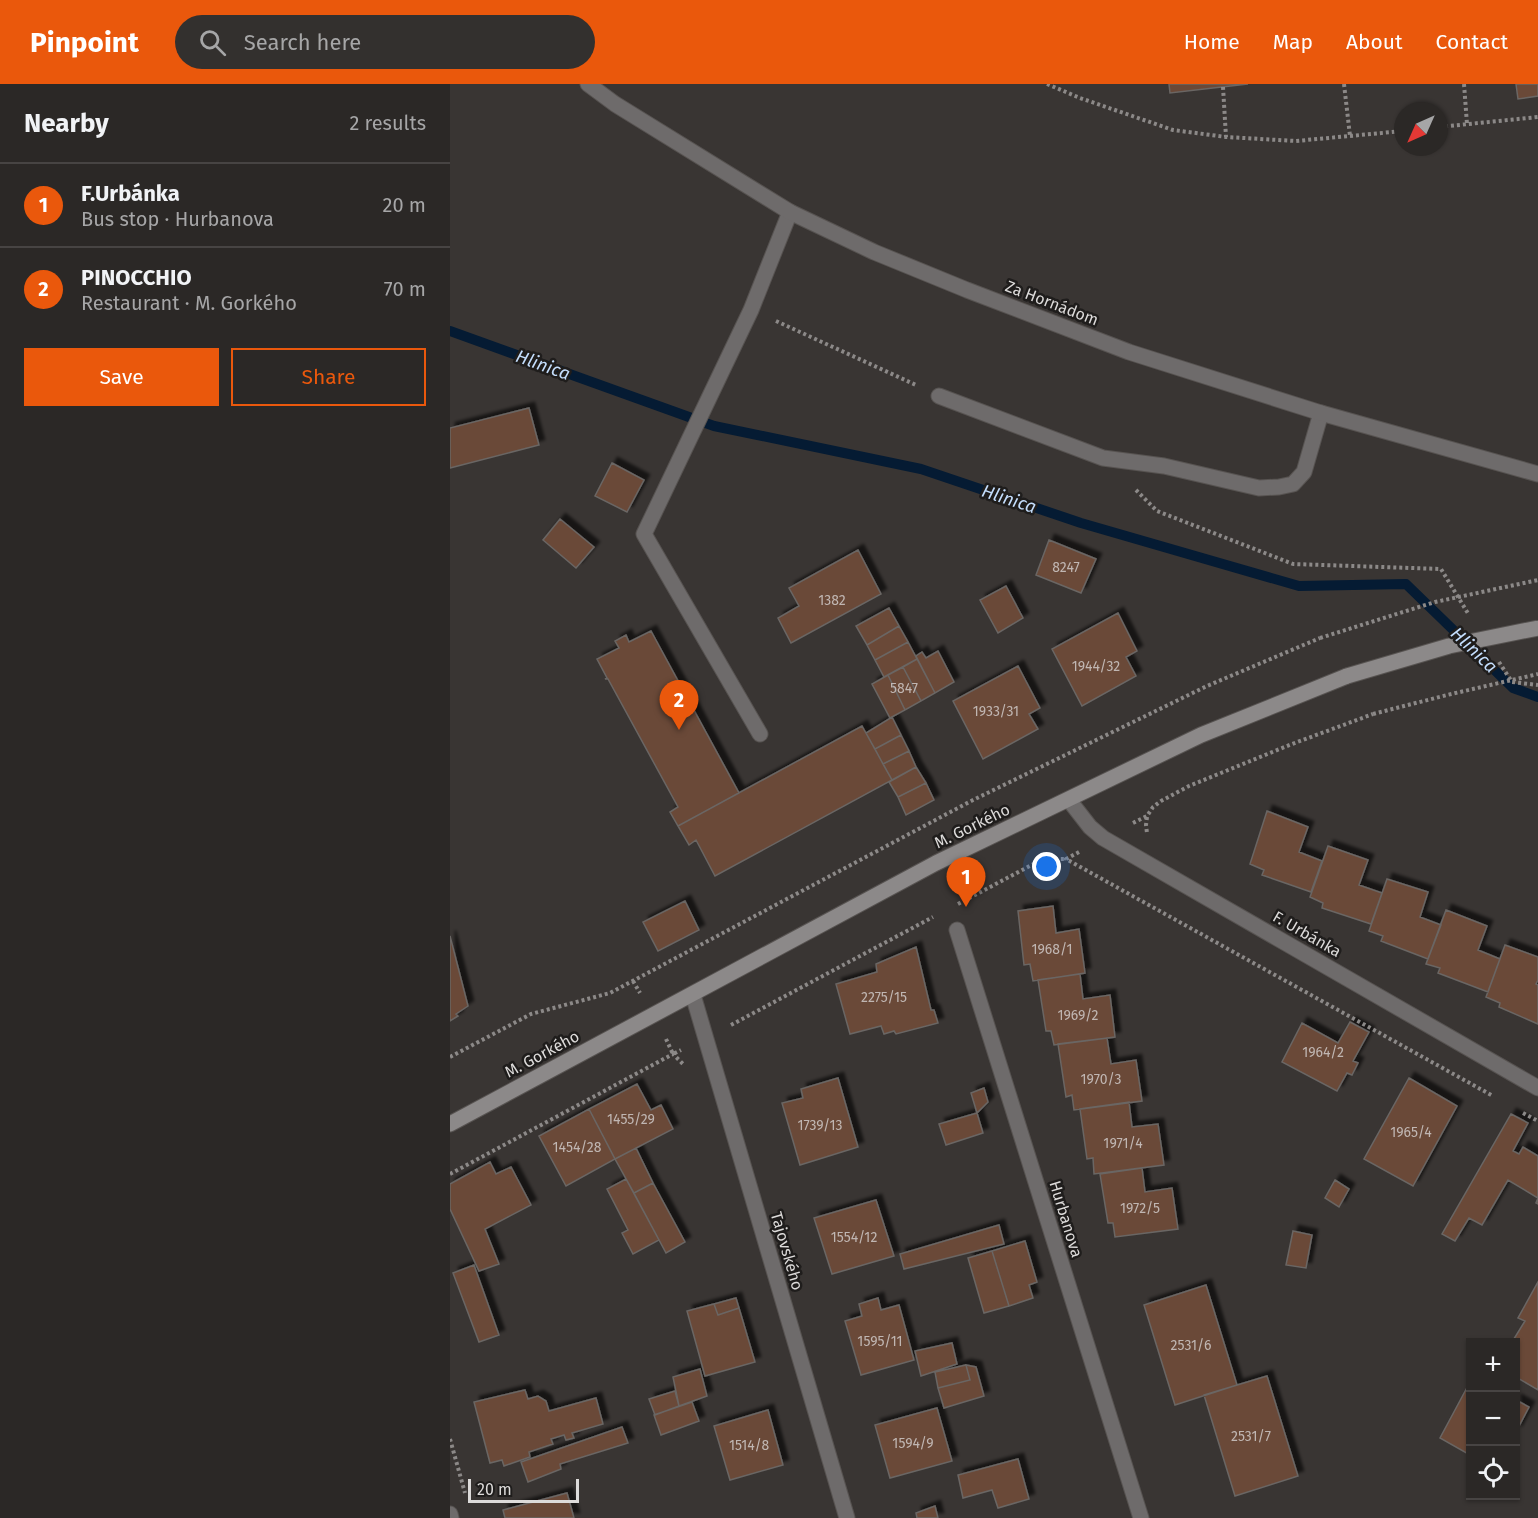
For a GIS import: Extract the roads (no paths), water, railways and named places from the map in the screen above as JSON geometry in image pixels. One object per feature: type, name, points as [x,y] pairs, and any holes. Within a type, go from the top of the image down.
[{"type":"main road","name":"M. Gorkého","points":[[450,1124],[936,863],[1201,735],[1347,676],[1449,646],[1538,628]]},
{"type":"street","name":"Za Hornádom","points":[[588,84],[615,104],[790,212],[874,252],[1129,351],[1320,413],[1538,474]]},
{"type":"street","points":[[760,734],[644,534],[751,310],[790,212]]},
{"type":"street","points":[[939,396],[1103,458],[1164,466],[1259,489],[1293,484],[1304,472],[1320,413]]},
{"type":"street","name":"F. Urbánka","points":[[1069,800],[1090,827],[1103,838],[1538,1088]]},
{"type":"street","name":"Hurbanova","points":[[957,930],[1141,1518]]},
{"type":"street","name":"Tajovského","points":[[693,994],[847,1518]]},
{"type":"street","points":[[450,1514],[451,1518]]},
{"type":"waterway","name":"Hlinica","points":[[450,331],[714,426],[921,469],[1081,523],[1299,586],[1406,584],[1513,688],[1538,697]]},
{"type":"place","name":"PINOCCHIO","points":[[679,730]]},
{"type":"place","name":"F.Urbánka","points":[[966,907]]}]
